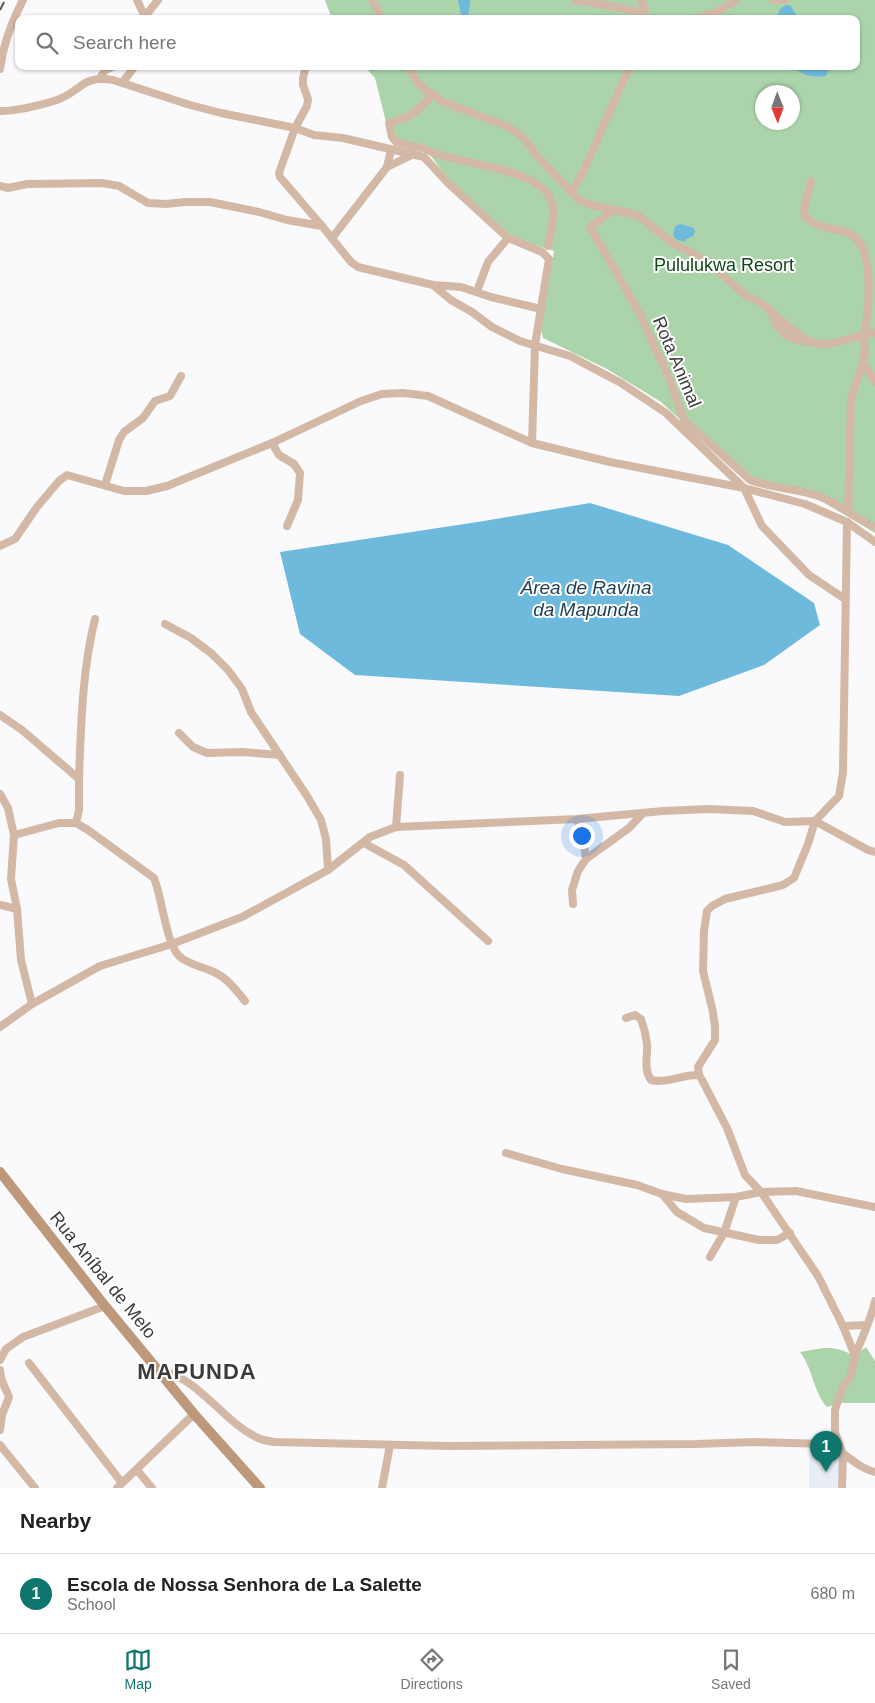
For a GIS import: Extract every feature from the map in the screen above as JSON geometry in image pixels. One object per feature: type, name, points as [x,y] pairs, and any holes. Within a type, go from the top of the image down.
[{"type":"street","points":[[15,15],[23,0]]},
{"type":"street","points":[[137,0],[143,15]]},
{"type":"street","points":[[146,15],[158,0]]},
{"type":"street","points":[[372,0],[380,15]]},
{"type":"street","points":[[576,0],[590,1],[637,11],[642,14],[645,9],[641,0]]},
{"type":"street","points":[[706,15],[717,12],[736,0]]},
{"type":"street","points":[[773,0],[786,0]]},
{"type":"street","points":[[0,69],[15,16]]},
{"type":"street","points":[[9,36],[15,35]]},
{"type":"street","points":[[100,78],[104,70]]},
{"type":"street","points":[[122,83],[132,70]]},
{"type":"street","points":[[305,70],[303,85],[308,99],[307,106],[295,128],[279,173],[280,177],[351,262],[358,268],[433,285],[461,287],[491,297],[541,309]]},
{"type":"street","points":[[410,70],[418,84],[443,102],[507,126],[523,136],[537,156],[579,200],[590,205],[637,215],[674,244],[707,261],[746,296],[771,310],[777,328],[788,338],[814,343],[829,343],[875,333]]},
{"type":"street","points":[[571,193],[584,170],[628,70]]},
{"type":"street","points":[[0,111],[10,111],[57,100],[91,79],[100,78],[122,83],[190,105],[295,128],[314,135],[343,138],[424,156],[448,183],[508,238],[542,252],[549,259],[534,345],[532,443]]},
{"type":"street","points":[[433,94],[407,119],[389,123],[392,137],[396,142],[425,149],[440,155],[488,165],[539,184],[551,198],[554,210],[548,246]]},
{"type":"street","points":[[332,238],[387,167],[391,150]]},
{"type":"street","points":[[387,167],[414,154]]},
{"type":"street","points":[[811,181],[804,208],[805,217],[813,224],[823,228],[840,230],[853,235],[862,242],[869,268],[869,301],[864,334],[865,352],[851,399],[848,511]]},
{"type":"street","points":[[0,186],[8,188],[27,184],[102,183],[119,186],[148,202],[166,204],[210,202],[322,226]]},
{"type":"street","name":"Rota Animal","points":[[614,210],[590,226],[640,314],[670,381],[684,420],[750,480],[760,484],[822,497],[875,527]]},
{"type":"street","points":[[477,291],[488,262],[508,238]]},
{"type":"street","points":[[433,285],[450,300],[472,312],[492,327],[520,341],[570,356],[621,383],[666,413],[744,488],[762,526],[809,575],[845,599]]},
{"type":"street","points":[[863,362],[875,382]]},
{"type":"street","points":[[105,485],[119,440],[124,432],[144,418],[155,401],[170,396],[181,376]]},
{"type":"street","points":[[0,546],[15,539],[62,478],[73,476],[124,491],[146,491],[167,486],[272,443],[361,400],[382,394],[403,393],[428,396],[532,443],[610,462],[744,488],[805,504],[847,522],[875,542]]},
{"type":"street","points":[[272,443],[279,455],[294,464],[300,473],[298,500],[287,526]]},
{"type":"street","points":[[847,522],[843,772],[840,796],[815,821],[794,878],[783,885],[726,899],[712,906],[708,911],[704,931],[703,971],[713,1012],[715,1040],[698,1066],[699,1075],[727,1128],[745,1175],[761,1192],[818,1276],[844,1326],[855,1356]]},
{"type":"street","points":[[76,823],[79,810],[85,680],[89,643],[95,619]]},
{"type":"street","points":[[165,624],[190,638],[212,654],[242,688],[251,712],[308,796],[321,820],[326,839],[328,870]]},
{"type":"street","points":[[0,715],[22,730],[79,779]]},
{"type":"street","points":[[178,733],[193,747],[207,753],[243,752],[280,755]]},
{"type":"street","points":[[396,826],[400,775]]},
{"type":"street","points":[[0,794],[8,808],[14,835],[11,879],[21,960],[32,1004]]},
{"type":"street","points":[[0,1027],[32,1004],[100,966],[172,944],[242,917],[328,870],[370,837],[396,826],[577,819],[709,809],[753,811],[785,822],[815,821],[875,852]]},
{"type":"street","points":[[573,904],[572,890],[578,871],[586,859],[629,828],[643,813]]},
{"type":"street","points":[[577,819],[586,859]]},
{"type":"street","points":[[14,835],[58,823],[76,823],[154,878],[172,944],[179,956],[216,973],[232,985],[244,1001]]},
{"type":"street","points":[[364,843],[404,865],[488,941]]},
{"type":"street","points":[[0,905],[16,909]]},
{"type":"street","points":[[626,1018],[635,1015],[641,1019],[646,1039],[645,1063],[647,1074],[651,1080],[659,1082],[689,1074],[699,1075]]},
{"type":"street","points":[[506,1153],[562,1169],[637,1185],[662,1194],[686,1199],[736,1197],[761,1192],[796,1191],[875,1207]]},
{"type":"street","name":"Rua Aníbal de Melo","points":[[0,1172],[105,1306],[194,1414],[260,1488]]},
{"type":"street","points":[[662,1194],[677,1212],[704,1228],[759,1240],[777,1240],[790,1233]]},
{"type":"street","points":[[710,1257],[724,1233],[736,1197]]},
{"type":"street","points":[[842,1488],[843,1455],[835,1432],[835,1410],[842,1388],[850,1377],[855,1356],[866,1325],[872,1315],[875,1301]]},
{"type":"street","points":[[0,1360],[6,1349],[23,1337],[105,1306]]},
{"type":"street","points":[[844,1326],[866,1325]]},
{"type":"street","points":[[28,1363],[120,1486],[194,1414]]},
{"type":"street","points":[[0,1370],[0,1379],[6,1387],[10,1398],[2,1415],[0,1430]]},
{"type":"street","points":[[158,1370],[172,1372],[185,1379],[242,1429],[257,1438],[274,1442],[448,1446],[755,1442],[828,1444],[834,1446],[843,1455],[865,1470],[875,1472]]},
{"type":"street","points":[[0,1445],[34,1488]]},
{"type":"street","points":[[382,1488],[390,1445]]},
{"type":"street","points":[[137,1470],[152,1488]]},
{"type":"shaded area","points":[[809,1455],[842,1456],[841,1488],[809,1488]]},
{"type":"green space","name":"Pululukwa Resort","points":[[325,0],[875,0],[875,533],[818,499],[747,481],[661,402],[607,369],[543,338],[541,329],[554,251],[511,235],[492,220],[445,175],[428,152],[391,142],[375,78],[368,70],[860,70],[860,15],[331,15]]},
{"type":"green space","points":[[866,1347],[875,1361],[875,1403],[842,1403],[827,1407],[822,1401],[808,1366],[800,1352],[834,1348],[855,1356]]},
{"type":"water","points":[[458,0],[470,0],[468,15],[461,15]]},
{"type":"water","points":[[785,5],[790,5],[796,15],[778,15],[780,9]]},
{"type":"water","points":[[798,70],[828,70],[828,72],[826,76],[817,77]]},
{"type":"water","points":[[681,224],[694,228],[695,232],[685,242],[673,236],[675,226]]},
{"type":"water","name":"Área de Ravina da Mapunda","points":[[590,503],[728,545],[814,603],[820,625],[764,665],[679,696],[355,675],[300,634],[280,552]]},
{"type":"railway","points":[[0,10],[5,0]]},
{"type":"place","name":"Escola de Nossa Senhora de La Salette","points":[[826,1472]]},
{"type":"district","name":"MAPUNDA","points":[[197,1371]]}]
